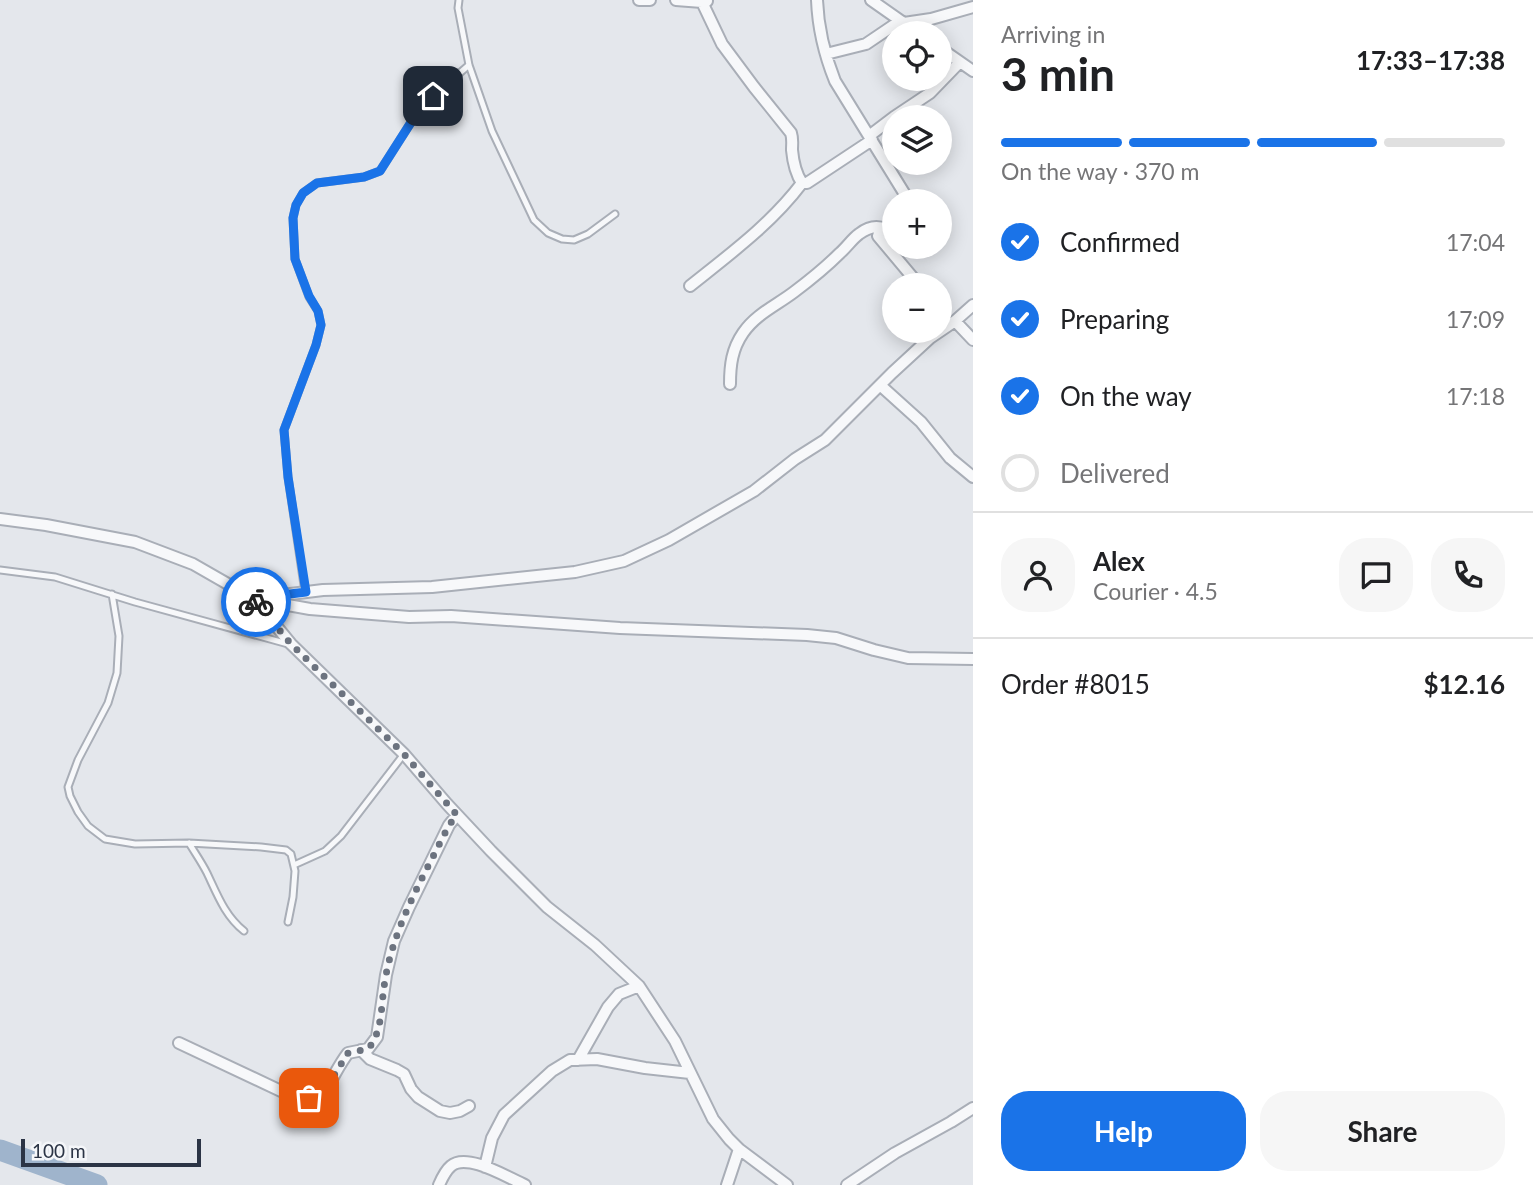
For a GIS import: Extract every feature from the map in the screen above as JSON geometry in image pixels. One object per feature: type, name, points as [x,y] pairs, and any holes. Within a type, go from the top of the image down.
[{"type":"street","points":[[639,0],[650,0]]},
{"type":"street","points":[[676,0],[706,1],[722,44],[791,132],[792,152],[798,176],[803,183]]},
{"type":"street","points":[[817,0],[826,54],[835,81],[903,189]]},
{"type":"street","points":[[871,0],[901,21]]},
{"type":"street","points":[[946,15],[948,0]]},
{"type":"street","points":[[908,21],[946,15],[973,7]]},
{"type":"street","points":[[826,54],[866,44],[882,34]]},
{"type":"street","points":[[952,56],[973,71]]},
{"type":"street","points":[[912,105],[930,93],[960,62]]},
{"type":"street","points":[[690,286],[758,232],[803,183],[807,183],[882,128]]},
{"type":"street","points":[[730,384],[734,347],[744,330],[759,315],[794,292],[860,233],[872,227],[882,228]]},
{"type":"street","points":[[897,259],[909,273]]},
{"type":"street","points":[[973,304],[952,323],[973,340]]},
{"type":"street","points":[[239,590],[274,596],[323,590],[432,587],[576,572],[624,561],[669,540],[754,491],[825,440],[925,343]]},
{"type":"street","points":[[880,385],[921,422],[950,458],[973,477]]},
{"type":"street","points":[[0,519],[135,542],[193,564],[254,598],[310,609],[633,629],[817,636],[836,638],[908,659],[973,659]]},
{"type":"street","points":[[254,598],[291,644],[404,754],[457,815],[547,907],[595,945],[639,986],[675,1041],[713,1119],[739,1149],[787,1185]]},
{"type":"street","points":[[179,1043],[299,1097],[309,1098],[325,1090],[348,1053],[368,1049],[377,1037],[394,941],[449,825],[457,815]]},
{"type":"street","points":[[578,1060],[608,1007],[619,994],[639,986]]},
{"type":"street","points":[[361,1050],[370,1059],[404,1074],[418,1097],[440,1111],[450,1113],[469,1106]]},
{"type":"street","points":[[485,1167],[492,1138],[504,1115],[552,1071],[569,1060],[597,1059],[690,1073]]},
{"type":"street","points":[[847,1185],[895,1153],[973,1108]]},
{"type":"street","points":[[727,1185],[739,1149]]},
{"type":"street","points":[[439,1185],[445,1172],[456,1162],[466,1161],[525,1185]]},
{"type":"lane","points":[[458,0],[469,65],[492,131],[534,220],[548,233],[562,239],[574,240],[588,234],[615,214]]},
{"type":"lane","points":[[306,592],[288,477],[284,430],[321,325],[318,311],[309,296],[295,259],[293,218],[296,205],[303,193],[317,183],[364,177],[380,171],[417,113],[469,65]]},
{"type":"lane","points":[[0,570],[55,577],[262,638],[291,644]]},
{"type":"lane","points":[[112,594],[119,636],[117,673],[108,703],[78,760],[68,787],[78,812],[88,826],[105,839],[135,844],[190,843],[286,850],[291,854],[295,871],[288,922]]},
{"type":"lane","points":[[294,865],[325,850],[341,836],[404,754]]},
{"type":"lane","points":[[190,843],[226,913],[244,931]]},
{"type":"waterway","points":[[0,1150],[97,1185]]},
{"type":"way so far","points":[[256,602],[291,644],[404,754],[457,815],[449,825],[408,907],[394,941],[377,1037],[368,1049],[348,1053],[325,1090],[309,1098]]},
{"type":"route","points":[[256,602],[254,598],[239,590],[274,596],[306,592],[284,448],[284,430],[321,325],[318,311],[309,296],[295,259],[293,218],[296,205],[303,193],[317,183],[364,177],[380,171],[417,113],[433,96]]}]
